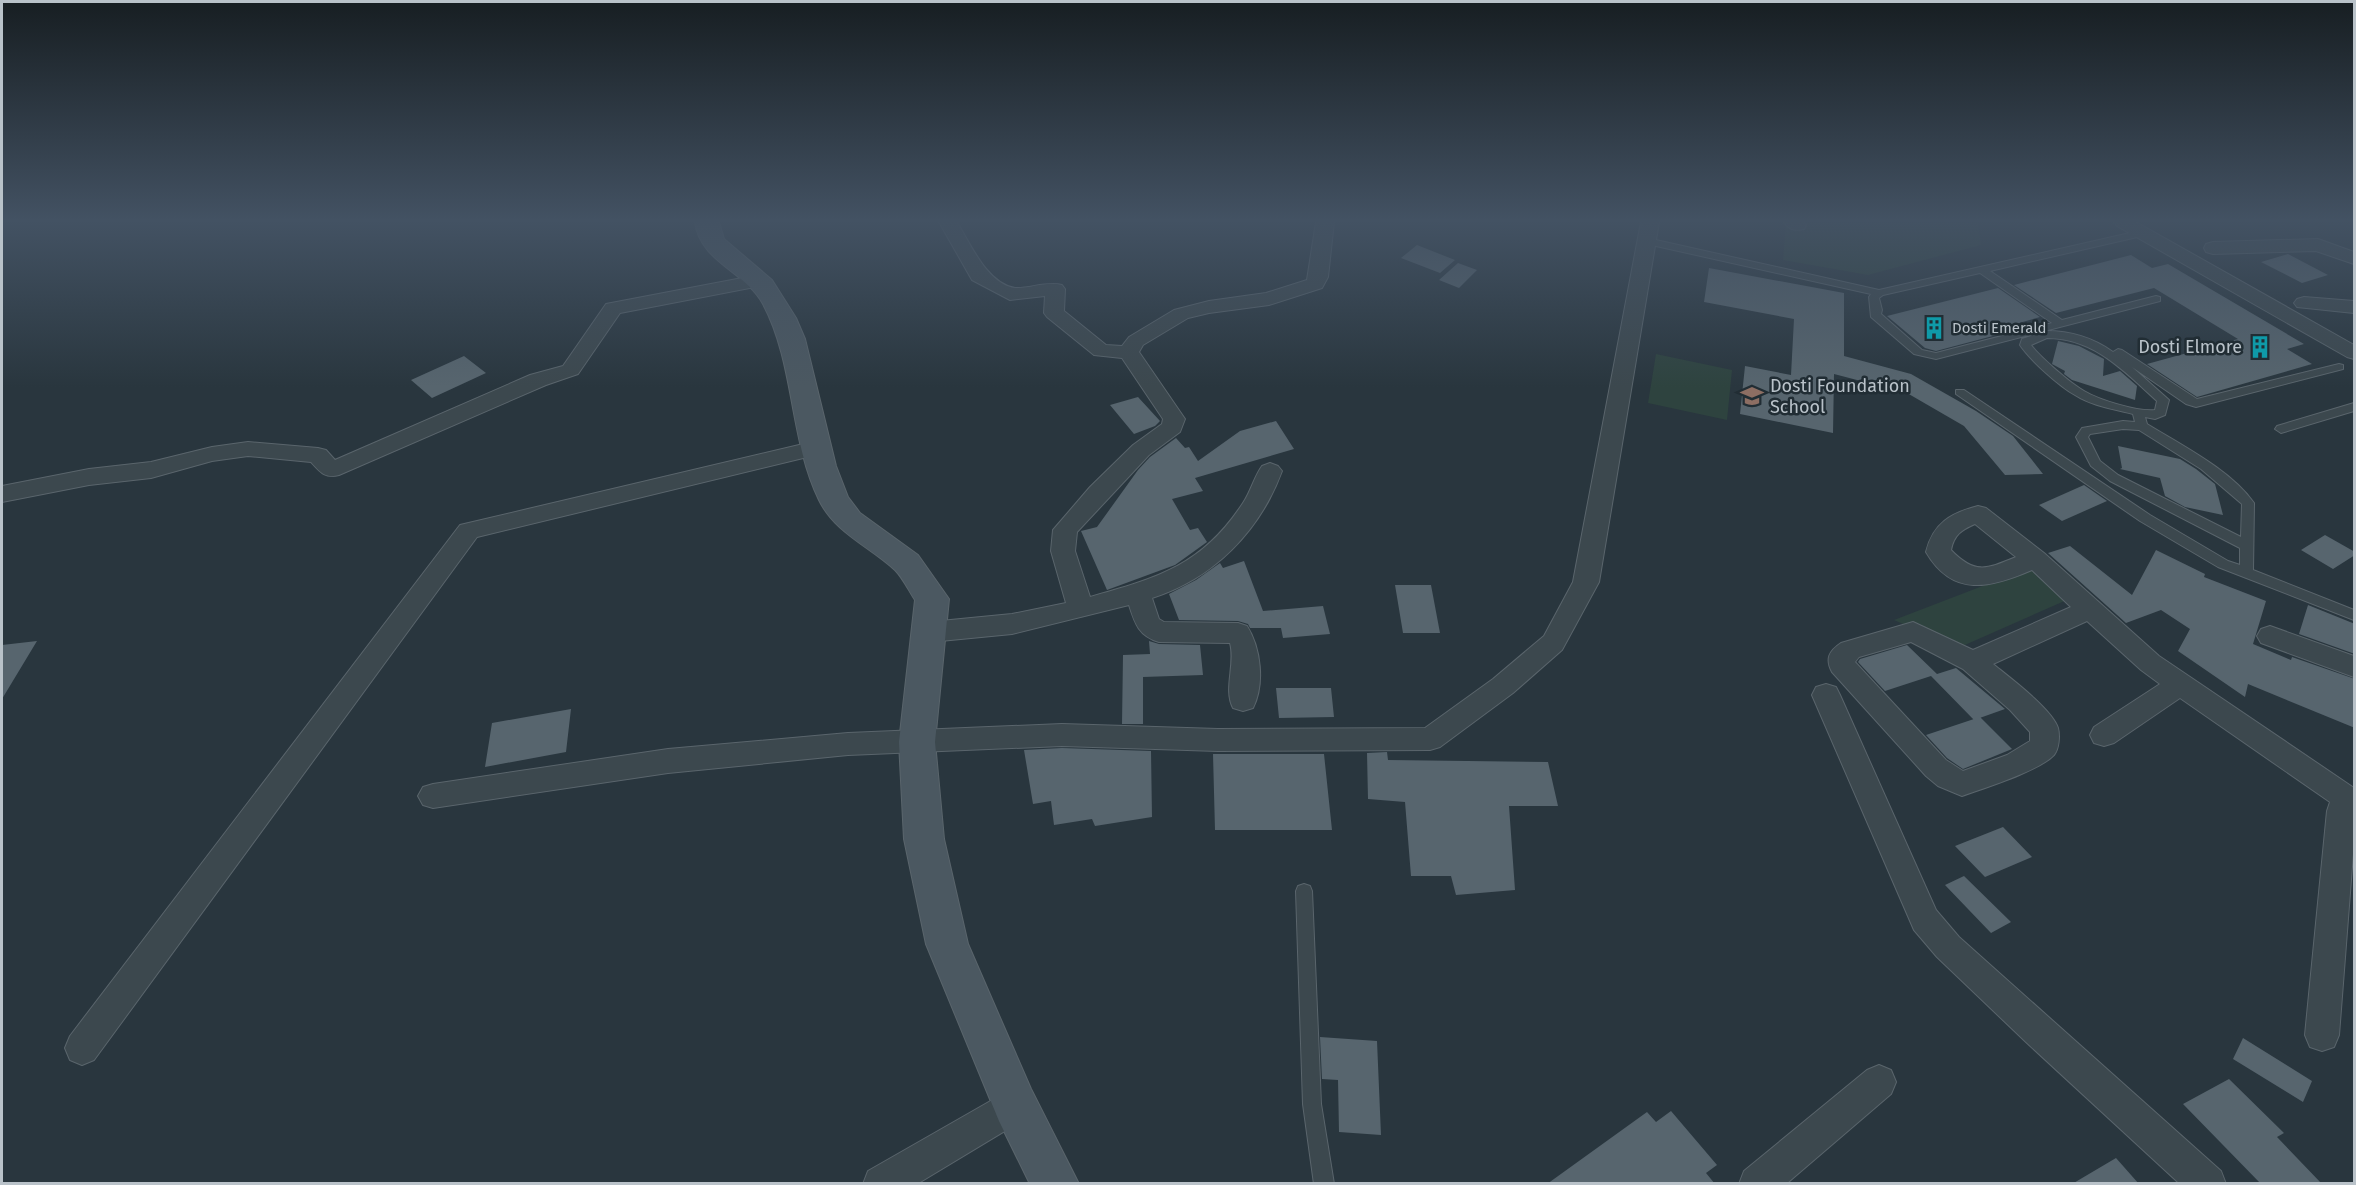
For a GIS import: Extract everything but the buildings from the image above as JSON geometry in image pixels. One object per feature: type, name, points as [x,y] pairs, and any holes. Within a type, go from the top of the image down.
[{"type":"street","points":[[754,277],[763,285],[792,339],[816,448],[834,500],[849,520],[907,563],[932,599],[917,742],[924,839],[947,944],[1015,1105],[1055,1184]]},
{"type":"street","points":[[981,277],[1010,294],[1055,289],[1054,313],[1101,351],[1128,352]]},
{"type":"street","points":[[1128,352],[1136,341],[1181,314],[1209,307],[1269,299],[1315,284],[1318,277]]},
{"type":"street","points":[[433,796],[668,761],[848,744],[1062,735],[1218,740],[1430,739],[1503,686],[1553,643],[1586,582],[1640,277]]},
{"type":"street","points":[[2226,277],[2355,353]]},
{"type":"street","points":[[2235,277],[2355,342]]},
{"type":"street","points":[[2,494],[89,477],[151,470],[212,454],[248,449],[318,456],[331,470],[538,380],[571,370],[612,308],[758,281]]},
{"type":"street","points":[[2304,303],[2355,307]]},
{"type":"street","points":[[1081,609],[1063,551],[1065,531],[1098,493],[1141,450],[1172,427],[1174,419],[1128,352]]},
{"type":"street","points":[[82,1048],[469,531],[816,448]]},
{"type":"street","points":[[930,632],[1012,624],[1081,609],[1170,582],[1202,564],[1248,516],[1266,486],[1270,471]]},
{"type":"street","points":[[2035,559],[2150,663],[2350,800],[2342,811],[2322,1035]]},
{"type":"street","points":[[1137,592],[1148,624],[1159,632],[1238,633],[1244,640],[1243,700]]},
{"type":"street","points":[[1972,662],[2090,609]]},
{"type":"street","points":[[1913,632],[1972,662],[2020,702],[2044,729],[2044,747],[2017,763],[1962,784],[1948,778],[1936,768],[1842,665],[1842,656],[1850,650],[1913,632]]},
{"type":"street","points":[[2270,636],[2355,667]]},
{"type":"street","points":[[2104,735],[2180,684]]},
{"type":"street","points":[[1826,695],[1925,920],[1948,947],[2030,1024],[2208,1184]]},
{"type":"street","points":[[1757,1184],[1879,1082]]},
{"type":"street","points":[[881,1184],[1015,1105]]},
{"type":"lane","points":[[1821,277],[1879,293]]},
{"type":"lane","points":[[1949,277],[1879,293],[1874,297],[1877,310],[1875,315],[1908,345],[1927,355],[1936,356],[2156,299]]},
{"type":"lane","points":[[1993,277],[2062,325]]},
{"type":"lane","points":[[2074,322],[2196,403],[2339,367]]},
{"type":"lane","points":[[2063,332],[2092,341],[2163,400],[2162,412],[2155,415],[2138,412],[2079,393],[2031,353],[2025,345],[2026,340],[2038,335],[2063,332]]},
{"type":"lane","points":[[1960,393],[2145,518],[2223,564],[2355,615]]},
{"type":"lane","points":[[2281,429],[2355,407]]},
{"type":"lane","points":[[2138,412],[2142,426]]},
{"type":"lane","points":[[2246,573],[2247,546],[2248,503],[2234,489],[2205,466],[2142,426],[2123,425],[2086,431],[2082,437],[2095,463],[2114,478],[2247,546]]},
{"type":"lane","points":[[1304,891],[1312,1104],[1324,1184]]},
{"type":"green space","points":[[1656,354],[1732,370],[1727,420],[1648,403]]},
{"type":"green space","points":[[2032,567],[2069,599],[1958,648],[1894,620]]},
{"type":"place","name":"Dosti Emerald","points":[[1934,328]]},
{"type":"place","name":"Dosti Elmore","points":[[2260,347]]},
{"type":"place","name":"Dosti Foundation School","points":[[1752,396]]}]
